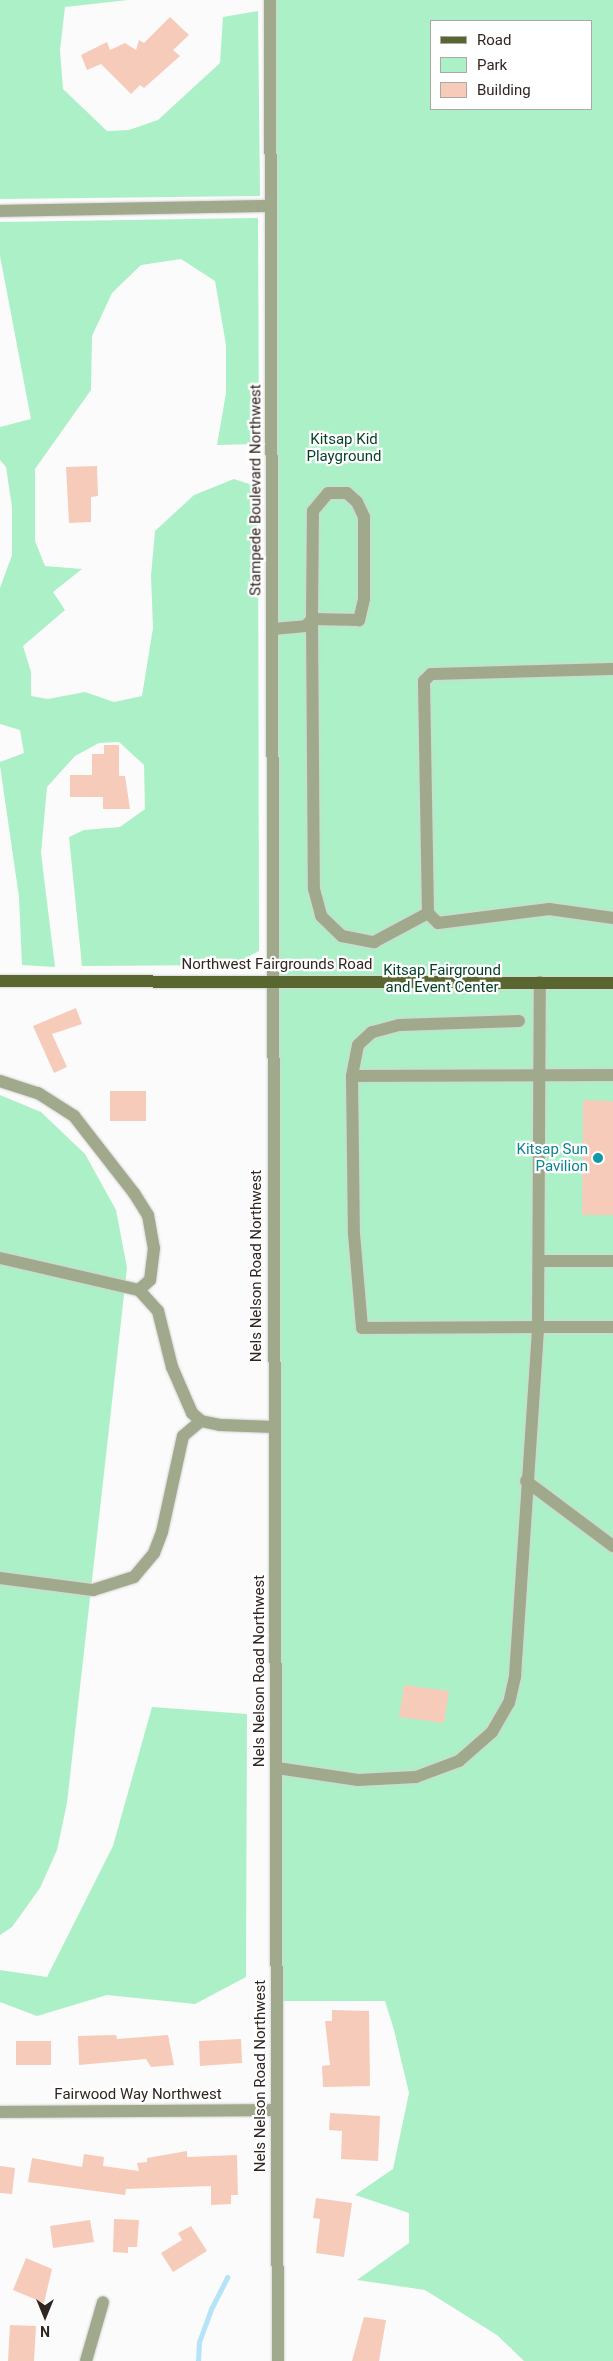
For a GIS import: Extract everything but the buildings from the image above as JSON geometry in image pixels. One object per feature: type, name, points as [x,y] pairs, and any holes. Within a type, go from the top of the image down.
[{"type":"main road","name":"Northwest Fairgrounds Road","points":[[0,981],[613,982]]},
{"type":"street","name":"Stampede Boulevard Northwest","points":[[270,0],[273,629],[271,981]]},
{"type":"street","points":[[0,211],[271,206]]},
{"type":"street","points":[[273,629],[306,626],[312,620],[359,620],[364,598],[364,517],[357,502],[347,493],[328,493],[313,511],[312,620],[314,889],[321,916],[342,936],[374,942],[428,913]]},
{"type":"street","points":[[613,669],[431,674],[424,681],[428,913],[438,923],[549,909],[613,918]]},
{"type":"street","name":"Nels Nelson Road Northwest","points":[[271,981],[277,1768],[278,2361]]},
{"type":"street","points":[[277,1768],[358,1780],[416,1777],[459,1761],[492,1732],[509,1703],[515,1676],[526,1481],[538,1328],[540,1261],[540,982]]},
{"type":"street","points":[[519,1021],[399,1025],[372,1032],[358,1045],[352,1076],[354,1234],[362,1328],[613,1327]]},
{"type":"street","points":[[352,1076],[613,1075]]},
{"type":"street","points":[[0,1082],[38,1093],[74,1116],[134,1193],[148,1215],[154,1248],[150,1280],[139,1290]]},
{"type":"street","points":[[0,1258],[139,1290],[158,1311],[186,1403],[201,1421],[274,1427]]},
{"type":"street","points":[[540,1261],[613,1261]]},
{"type":"street","points":[[1,1579],[93,1590],[134,1577],[154,1553],[162,1532],[184,1436],[201,1421]]},
{"type":"street","points":[[526,1481],[613,1546]]},
{"type":"street","name":"Fairwood Way Northwest","points":[[0,2112],[277,2110]]},
{"type":"street","points":[[86,2361],[103,2302]]},
{"type":"green space","points":[[0,0],[128,0],[65,7],[60,50],[63,89],[107,131],[129,130],[158,120],[220,63],[223,17],[258,11],[260,196],[0,199]]},
{"type":"green space","name":"Kitsap Fairground and Event Center","points":[[270,0],[613,0],[613,2361],[524,2361],[497,2335],[425,2290],[357,2280],[409,2243],[409,2213],[355,2195],[393,2169],[409,2093],[385,2001],[279,2001]]},
{"type":"green space","points":[[258,218],[259,444],[217,445],[226,393],[226,345],[215,281],[181,259],[141,265],[112,293],[92,336],[91,390],[35,469],[35,541],[45,566],[82,569],[53,592],[65,610],[23,646],[31,672],[31,696],[48,699],[85,692],[114,702],[142,696],[153,628],[151,576],[155,531],[194,495],[234,479],[258,487],[259,951],[233,965],[82,966],[69,837],[84,830],[120,827],[145,809],[144,765],[119,742],[99,743],[75,756],[47,787],[41,853],[55,967],[22,965],[19,897],[0,766],[0,762],[24,753],[20,730],[0,724],[0,588],[12,555],[12,507],[6,467],[0,460],[0,427],[31,419],[0,256],[0,222]]},
{"type":"green space","points":[[0,1095],[41,1112],[85,1154],[116,1210],[127,1268],[67,1803],[57,1850],[40,1888],[12,1927],[0,1935]]},
{"type":"green space","points":[[152,1707],[247,1714],[246,1977],[195,2004],[107,1995],[37,2016],[0,2002],[0,1970],[47,1977],[113,1846]]},
{"type":"waterway","points":[[198,2361],[199,2342],[211,2309],[227,2277]]},
{"type":"place","name":"Kitsap Sun Pavilion","points":[[598,1158]]},
{"type":"park label","name":"Kitsap Kid Playground","points":[[344,448]]}]
